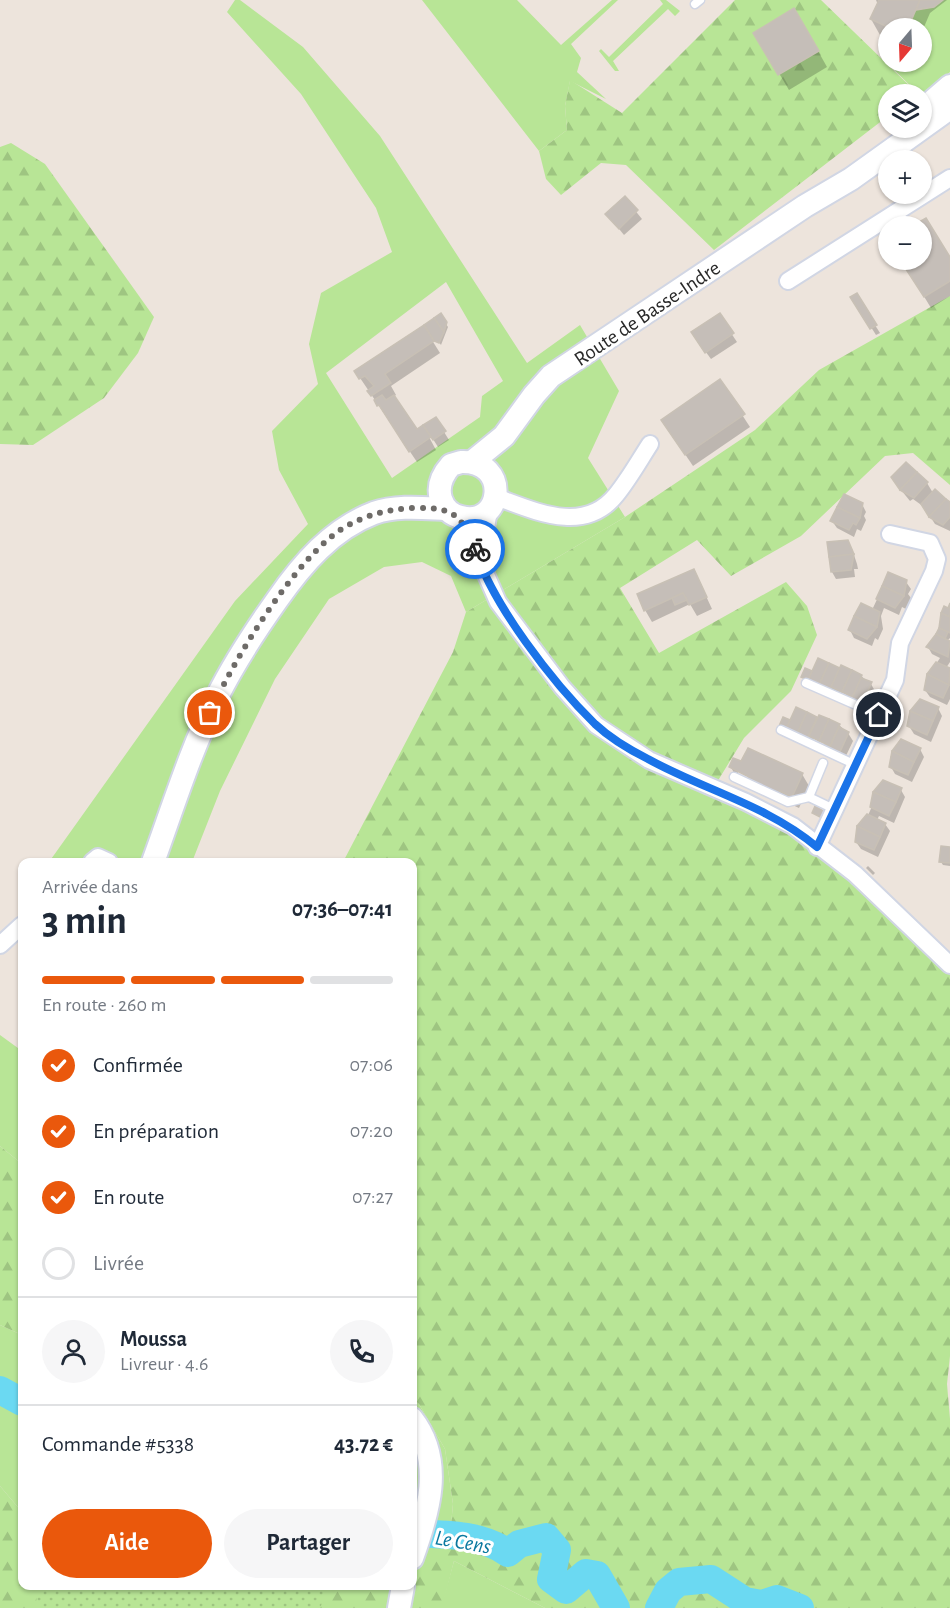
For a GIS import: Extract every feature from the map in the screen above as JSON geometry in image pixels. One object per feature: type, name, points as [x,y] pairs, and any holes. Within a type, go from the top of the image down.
[{"type":"main road","points":[[932,102],[950,86]]},
{"type":"main road","name":"Route de Basse-Indre","points":[[472,462],[504,436],[534,394],[551,376],[805,206],[851,179],[950,108]]},
{"type":"main road","name":"Route de Basse-Indre","points":[[805,206],[845,171],[889,138]]},
{"type":"main road","name":"Route de Basse-Indre","points":[[493,496],[504,436]]},
{"type":"main road","points":[[155,858],[217,698],[266,615],[314,554],[343,528],[374,513],[393,509],[452,513],[474,518],[493,496],[483,466],[472,462],[451,465],[442,478],[393,509]]},
{"type":"main road","points":[[442,478],[441,498],[452,513]]},
{"type":"main road","points":[[417,1425],[429,1455],[431,1484],[427,1515],[417,1544]]},
{"type":"main road","points":[[399,1608],[403,1590]]},
{"type":"street","points":[[788,281],[950,178]]},
{"type":"street","points":[[489,582],[485,551],[493,496],[553,517],[570,518],[587,514],[615,496],[650,444]]},
{"type":"street","points":[[452,513],[466,529],[498,602],[562,687],[596,725],[649,760],[746,802],[793,826],[817,847],[855,874],[950,965]]},
{"type":"street","points":[[817,847],[895,680],[900,643],[934,571],[937,559],[930,543],[890,534]]},
{"type":"street","points":[[0,945],[18,929]]},
{"type":"lane","points":[[806,683],[879,715]]},
{"type":"lane","points":[[781,730],[856,765]]},
{"type":"lane","points":[[809,797],[823,763]]},
{"type":"lane","points":[[734,777],[788,802],[809,797],[836,810]]},
{"type":"green space","points":[[235,0],[240,0],[303,47],[380,136],[527,363],[580,325],[619,391],[588,458],[625,517],[466,612],[451,576],[422,562],[384,567],[329,599],[275,679],[220,791],[194,858],[52,858],[235,601],[308,524],[279,470],[272,431],[318,384],[309,344],[321,293],[392,252],[376,208],[301,94],[227,12]],"holes":[[[446,282],[503,381],[482,396],[480,417],[392,478],[326,373]]]},
{"type":"green space","points":[[422,0],[517,0],[561,45],[612,0],[618,0],[571,44],[581,58],[577,72],[606,99],[570,81],[565,106],[567,130],[539,151]]},
{"type":"green space","points":[[660,0],[666,0],[680,11],[675,16],[668,9],[613,61],[619,71],[615,71],[599,51],[601,49],[609,57],[663,4]]},
{"type":"green space","points":[[735,0],[821,0],[878,55],[878,72],[895,72],[908,84],[878,84],[878,124],[714,250],[626,165],[601,163],[561,195],[546,179],[539,151],[567,130],[565,106],[570,80],[622,113]]},
{"type":"green space","points":[[920,0],[950,0],[950,72],[932,87],[932,84],[909,84],[896,72],[932,72],[932,18],[912,18]]},
{"type":"green space","points":[[11,143],[45,164],[154,317],[138,353],[104,398],[33,445],[0,444],[0,147]]},
{"type":"green space","points":[[950,296],[950,485],[913,453],[885,456],[801,536],[731,576],[697,540],[620,588],[659,653],[786,582],[807,606],[817,635],[791,691],[744,738],[711,792],[817,848],[942,969],[950,964],[950,1356],[947,1384],[950,1419],[950,1608],[545,1608],[454,1561],[442,1608],[0,1608],[0,1486],[18,1507],[18,1590],[417,1590],[417,1522],[451,1525],[453,1504],[445,1449],[417,1402],[417,858],[345,858],[453,652],[466,612],[625,517],[755,430],[819,370]]},
{"type":"green space","points":[[0,1035],[18,1048],[18,1161],[0,1146]]},
{"type":"green space","points":[[0,1146],[18,1161],[18,1333],[0,1325]]},
{"type":"green space","points":[[0,1325],[18,1333],[18,1507],[0,1486]]},
{"type":"green space","points":[[417,1403],[445,1449],[453,1504],[451,1525],[417,1522]]},
{"type":"green space","points":[[454,1561],[545,1608],[441,1608]]},
{"type":"green space","points":[[37,1590],[327,1590],[320,1608],[36,1608]]},
{"type":"building","points":[[879,0],[920,0],[912,18],[878,18],[878,23],[870,19]]},
{"type":"building","points":[[920,0],[943,0],[934,7],[916,10]]},
{"type":"building","points":[[794,8],[819,51],[778,75],[753,33]]},
{"type":"building","points":[[625,196],[638,210],[619,229],[605,214]]},
{"type":"building","points":[[932,228],[950,257],[950,281],[924,297],[906,270],[932,270]]},
{"type":"building","points":[[857,293],[877,325],[870,329],[850,297]]},
{"type":"building","points":[[441,313],[447,322],[444,332],[434,318]]},
{"type":"building","points":[[720,313],[734,333],[705,353],[691,332]]},
{"type":"building","points":[[434,318],[444,332],[439,343],[434,341],[424,325]]},
{"type":"building","points":[[424,325],[434,341],[385,374],[391,383],[371,396],[367,391],[374,386],[365,376],[359,379],[354,371]]},
{"type":"building","points":[[720,379],[745,414],[685,455],[661,420]]},
{"type":"building","points":[[382,395],[386,400],[394,395],[417,429],[423,425],[431,437],[409,452],[374,400]]},
{"type":"building","points":[[436,417],[446,431],[433,440],[423,425]]},
{"type":"building","points":[[906,462],[917,472],[900,490],[891,477]]},
{"type":"building","points":[[917,472],[928,482],[914,498],[900,490]]},
{"type":"building","points":[[935,489],[946,499],[929,517],[921,504]]},
{"type":"building","points":[[844,494],[863,503],[860,518],[837,507]]},
{"type":"building","points":[[946,499],[950,502],[950,517],[943,525],[929,517]]},
{"type":"building","points":[[837,507],[860,518],[856,525],[853,523],[849,530],[830,521]]},
{"type":"building","points":[[848,540],[854,554],[829,557],[827,542]]},
{"type":"building","points":[[854,554],[851,570],[831,572],[829,557]]},
{"type":"building","points":[[694,569],[707,597],[689,605],[683,593],[644,611],[637,594]]},
{"type":"building","points":[[888,572],[907,580],[904,596],[882,586]]},
{"type":"building","points":[[882,586],[904,596],[895,608],[876,599]]},
{"type":"building","points":[[683,593],[687,600],[675,605],[672,598]]},
{"type":"building","points":[[861,603],[880,612],[877,627],[854,616]]},
{"type":"building","points":[[950,603],[950,617],[941,613],[944,606],[948,608]]},
{"type":"building","points":[[941,613],[950,617],[950,633],[939,628]]},
{"type":"building","points":[[854,616],[877,627],[867,639],[848,630]]},
{"type":"building","points":[[939,628],[948,632],[945,639],[936,634]]},
{"type":"building","points":[[936,634],[950,641],[948,657],[926,647]]},
{"type":"building","points":[[818,658],[829,663],[819,685],[808,680]]},
{"type":"building","points":[[936,662],[950,668],[949,685],[927,674]]},
{"type":"building","points":[[829,663],[840,668],[830,690],[819,685]]},
{"type":"building","points":[[841,665],[852,670],[842,692],[831,687]]},
{"type":"building","points":[[805,668],[812,671],[808,680],[801,677]]},
{"type":"building","points":[[852,670],[862,675],[853,697],[842,692]]},
{"type":"building","points":[[927,674],[949,685],[943,698],[924,690]]},
{"type":"building","points":[[861,678],[872,682],[862,704],[851,700]]},
{"type":"building","points":[[920,699],[939,707],[933,721],[910,711]]},
{"type":"building","points":[[796,707],[807,712],[797,734],[786,729]]},
{"type":"building","points":[[910,711],[933,721],[927,735],[907,726]]},
{"type":"building","points":[[807,712],[817,717],[807,739],[797,734]]},
{"type":"building","points":[[819,715],[829,719],[819,741],[809,736]]},
{"type":"building","points":[[783,717],[790,720],[786,729],[779,726]]},
{"type":"building","points":[[829,719],[840,724],[830,746],[819,741]]},
{"type":"building","points":[[839,727],[849,732],[839,754],[829,749]]},
{"type":"building","points":[[901,739],[921,748],[914,762],[892,751]]},
{"type":"building","points":[[748,748],[803,773],[792,797],[780,791],[779,794],[748,780],[749,777],[729,767],[733,758],[741,761]]},
{"type":"building","points":[[892,751],[914,762],[908,775],[889,767]]},
{"type":"building","points":[[883,780],[902,788],[896,802],[873,792]]},
{"type":"building","points":[[873,792],[896,802],[889,816],[870,807]]},
{"type":"building","points":[[815,806],[825,812],[822,818],[812,813]]},
{"type":"building","points":[[867,814],[886,823],[880,837],[857,826]]},
{"type":"building","points":[[857,826],[880,837],[874,850],[855,842]]},
{"type":"building","points":[[941,846],[950,847],[950,863],[939,862]]},
{"type":"waterway","name":"Le Cens","points":[[0,1390],[18,1400]]},
{"type":"waterway","name":"Le Cens","points":[[417,1533],[474,1538],[497,1546],[508,1553],[519,1544],[546,1537],[557,1550],[551,1579],[566,1590],[586,1573],[597,1575],[616,1608]]},
{"type":"waterway","name":"Le Cens","points":[[659,1608],[668,1591],[679,1582],[711,1579],[745,1601],[762,1604],[777,1599],[800,1608]]},
{"type":"way so far","points":[[210,713],[243,650],[266,615],[314,554],[343,528],[374,513],[393,509],[446,509],[457,517],[466,529],[475,549]]},
{"type":"route","points":[[475,549],[498,602],[562,687],[596,725],[649,760],[746,802],[793,826],[817,847],[879,715]]}]
